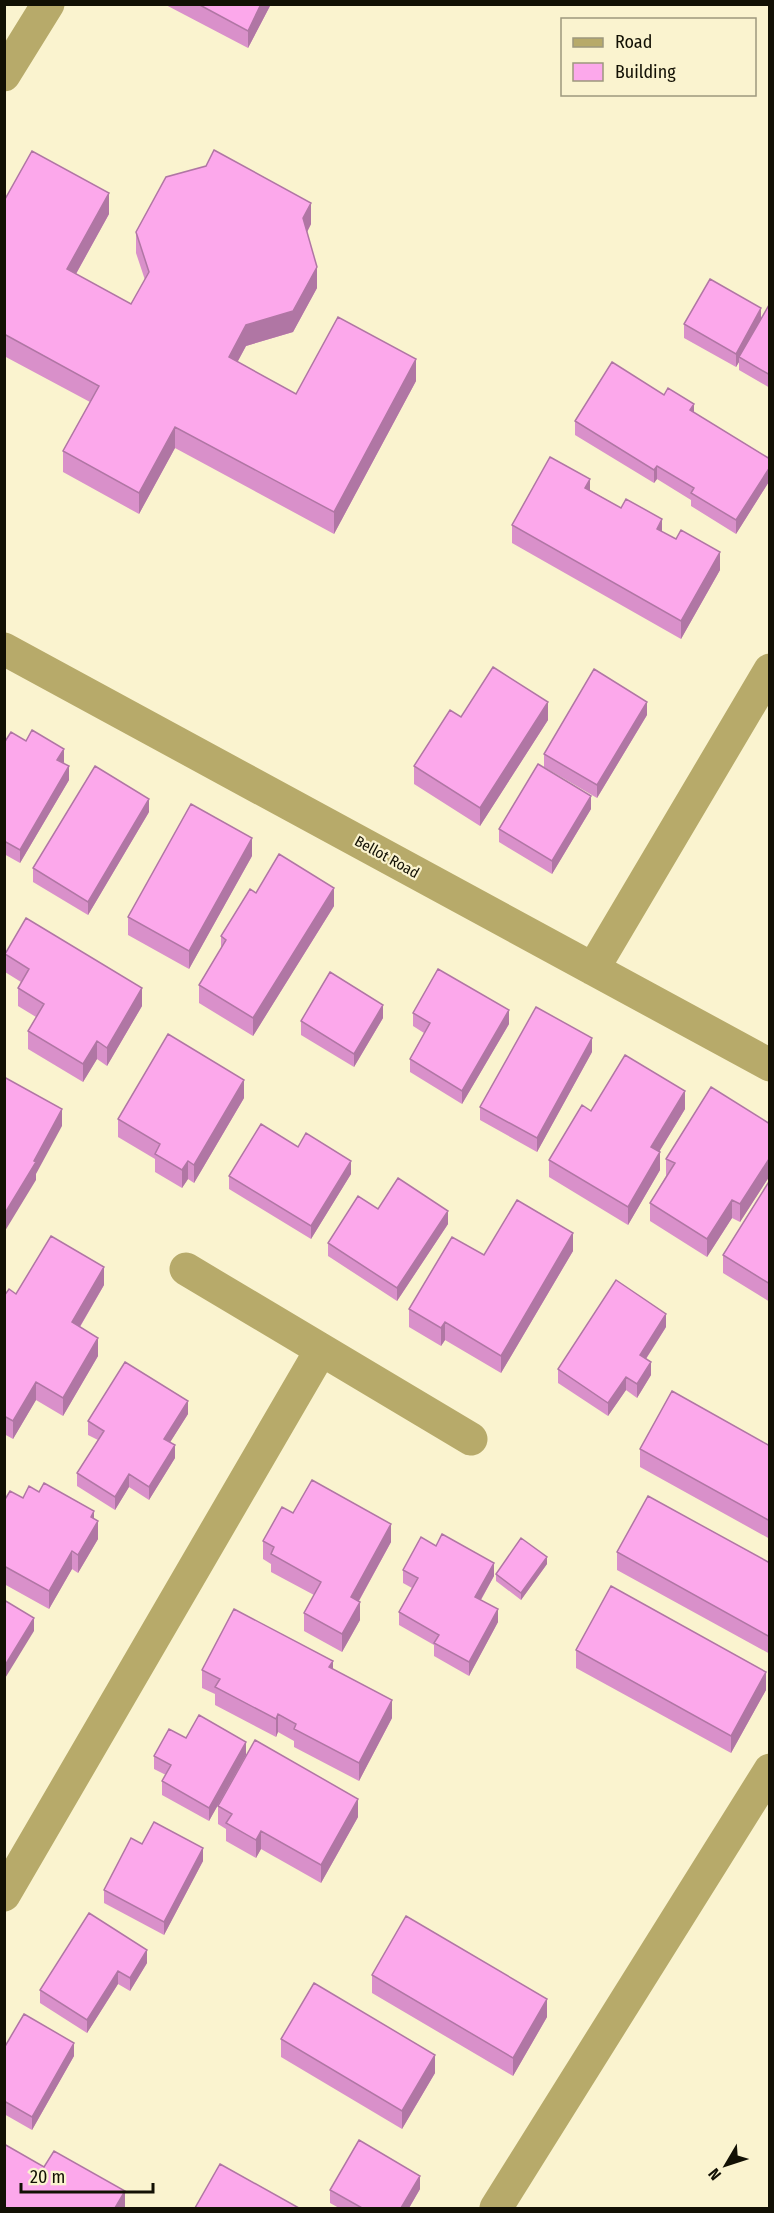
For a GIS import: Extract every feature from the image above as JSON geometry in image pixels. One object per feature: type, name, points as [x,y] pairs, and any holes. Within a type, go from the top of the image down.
[{"type":"street","points":[[4,75],[48,4]]},
{"type":"street","name":"Bellot Road","points":[[4,649],[770,1065]]},
{"type":"street","points":[[593,969],[770,670]]},
{"type":"street","points":[[186,1269],[471,1439]]},
{"type":"street","points":[[4,1895],[321,1350]]},
{"type":"street","points":[[496,2208],[770,1770]]},
{"type":"building","points":[[198,4],[261,4],[248,31]]},
{"type":"building","points":[[214,150],[311,203],[303,218],[317,267],[293,311],[246,325],[229,357],[296,394],[338,317],[416,359],[334,512],[175,427],[139,493],[63,451],[99,386],[4,334],[4,201],[32,151],[109,193],[67,269],[131,304],[149,272],[136,232],[166,177],[206,166]]},
{"type":"building","points":[[710,279],[761,308],[736,354],[684,324]]},
{"type":"building","points":[[770,305],[770,375],[739,357]]},
{"type":"building","points":[[612,362],[664,395],[668,388],[694,404],[690,410],[770,459],[770,467],[736,520],[691,493],[694,488],[657,466],[654,470],[575,421]]},
{"type":"building","points":[[550,457],[590,479],[585,488],[621,508],[626,499],[662,519],[657,529],[676,539],[681,530],[720,552],[681,621],[512,525]]},
{"type":"building","points":[[493,667],[548,702],[480,808],[414,766],[450,710],[461,717]]},
{"type":"building","points":[[594,669],[647,702],[597,785],[544,754]]},
{"type":"building","points":[[32,730],[64,749],[57,760],[69,766],[20,850],[4,841],[4,743],[11,732],[26,741]]},
{"type":"building","points":[[538,764],[591,796],[552,861],[499,829]]},
{"type":"building","points":[[95,766],[149,799],[88,902],[33,868]]},
{"type":"building","points":[[191,804],[252,838],[189,951],[128,917]]},
{"type":"building","points":[[279,854],[334,888],[253,1018],[199,985],[226,940],[221,936],[250,889],[256,893]]},
{"type":"building","points":[[26,918],[142,988],[107,1048],[97,1041],[83,1064],[28,1031],[44,1004],[18,988],[29,969],[5,954]]},
{"type":"building","points":[[438,969],[509,1010],[462,1091],[410,1059],[430,1023],[413,1013]]},
{"type":"building","points":[[330,972],[383,1005],[354,1054],[301,1021]]},
{"type":"building","points":[[536,1007],[592,1038],[537,1138],[480,1107]]},
{"type":"building","points":[[168,1034],[244,1080],[194,1165],[188,1161],[182,1170],[155,1154],[160,1144],[118,1119]]},
{"type":"building","points":[[625,1055],[685,1091],[651,1147],[660,1152],[628,1207],[549,1160],[582,1105],[591,1111]]},
{"type":"building","points":[[4,1077],[62,1109],[34,1161],[36,1162],[5,1213]]},
{"type":"building","points":[[711,1087],[770,1124],[770,1159],[740,1204],[732,1200],[707,1239],[650,1203],[675,1163],[666,1159]]},
{"type":"building","points":[[261,1124],[298,1147],[306,1133],[351,1161],[311,1226],[229,1176]]},
{"type":"building","points":[[398,1178],[448,1211],[397,1288],[328,1243],[358,1196],[378,1209]]},
{"type":"building","points":[[770,1180],[770,1284],[723,1255]]},
{"type":"building","points":[[517,1200],[573,1233],[501,1356],[445,1322],[441,1328],[409,1309],[452,1237],[484,1255]]},
{"type":"building","points":[[51,1236],[104,1267],[72,1322],[98,1338],[63,1398],[36,1382],[13,1421],[4,1416],[4,1296],[9,1289],[16,1294]]},
{"type":"building","points":[[616,1280],[666,1314],[640,1355],[651,1362],[637,1384],[626,1377],[608,1403],[558,1369]]},
{"type":"building","points":[[125,1362],[188,1401],[164,1439],[175,1445],[149,1487],[129,1474],[115,1497],[77,1473],[104,1431],[88,1421]]},
{"type":"building","points":[[672,1391],[770,1446],[770,1521],[640,1449]]},
{"type":"building","points":[[312,1480],[391,1524],[351,1597],[360,1602],[342,1634],[304,1613],[321,1582],[271,1554],[274,1547],[263,1541],[282,1507],[293,1513]]},
{"type":"building","points":[[44,1483],[94,1511],[91,1517],[98,1521],[78,1555],[72,1551],[49,1591],[4,1566],[4,1501],[10,1491],[23,1498],[29,1486],[39,1492]]},
{"type":"building","points":[[648,1496],[770,1563],[770,1637],[617,1552]]},
{"type":"building","points":[[442,1534],[494,1563],[475,1597],[498,1609],[469,1662],[434,1643],[439,1635],[399,1612],[418,1578],[403,1570],[421,1537],[436,1546]]},
{"type":"building","points":[[521,1538],[547,1557],[521,1593],[496,1574]]},
{"type":"building","points":[[611,1586],[766,1672],[731,1736],[576,1650]]},
{"type":"building","points":[[4,1600],[34,1618],[4,1667]]},
{"type":"building","points":[[234,1609],[333,1661],[329,1667],[392,1700],[359,1763],[294,1729],[296,1724],[278,1714],[276,1719],[215,1687],[220,1679],[202,1670]]},
{"type":"building","points":[[199,1715],[246,1742],[209,1808],[162,1781],[171,1765],[154,1756],[169,1729],[186,1738]]},
{"type":"building","points":[[255,1740],[358,1799],[321,1865],[261,1831],[256,1840],[226,1823],[232,1814],[218,1806]]},
{"type":"building","points":[[154,1822],[203,1848],[164,1922],[104,1890],[131,1838],[142,1844]]},
{"type":"building","points":[[89,1913],[147,1950],[130,1978],[118,1971],[87,2020],[40,1990]]},
{"type":"building","points":[[406,1916],[547,1999],[513,2058],[372,1975]]},
{"type":"building","points":[[314,1983],[435,2055],[402,2111],[281,2039]]},
{"type":"building","points":[[24,2014],[74,2043],[32,2117],[4,2101],[4,2048]]},
{"type":"building","points":[[359,2140],[420,2176],[401,2208],[362,2208],[330,2190]]},
{"type":"building","points":[[4,2144],[44,2167],[54,2151],[125,2191],[115,2208],[4,2208]]},
{"type":"building","points":[[220,2164],[299,2208],[195,2208]]}]
